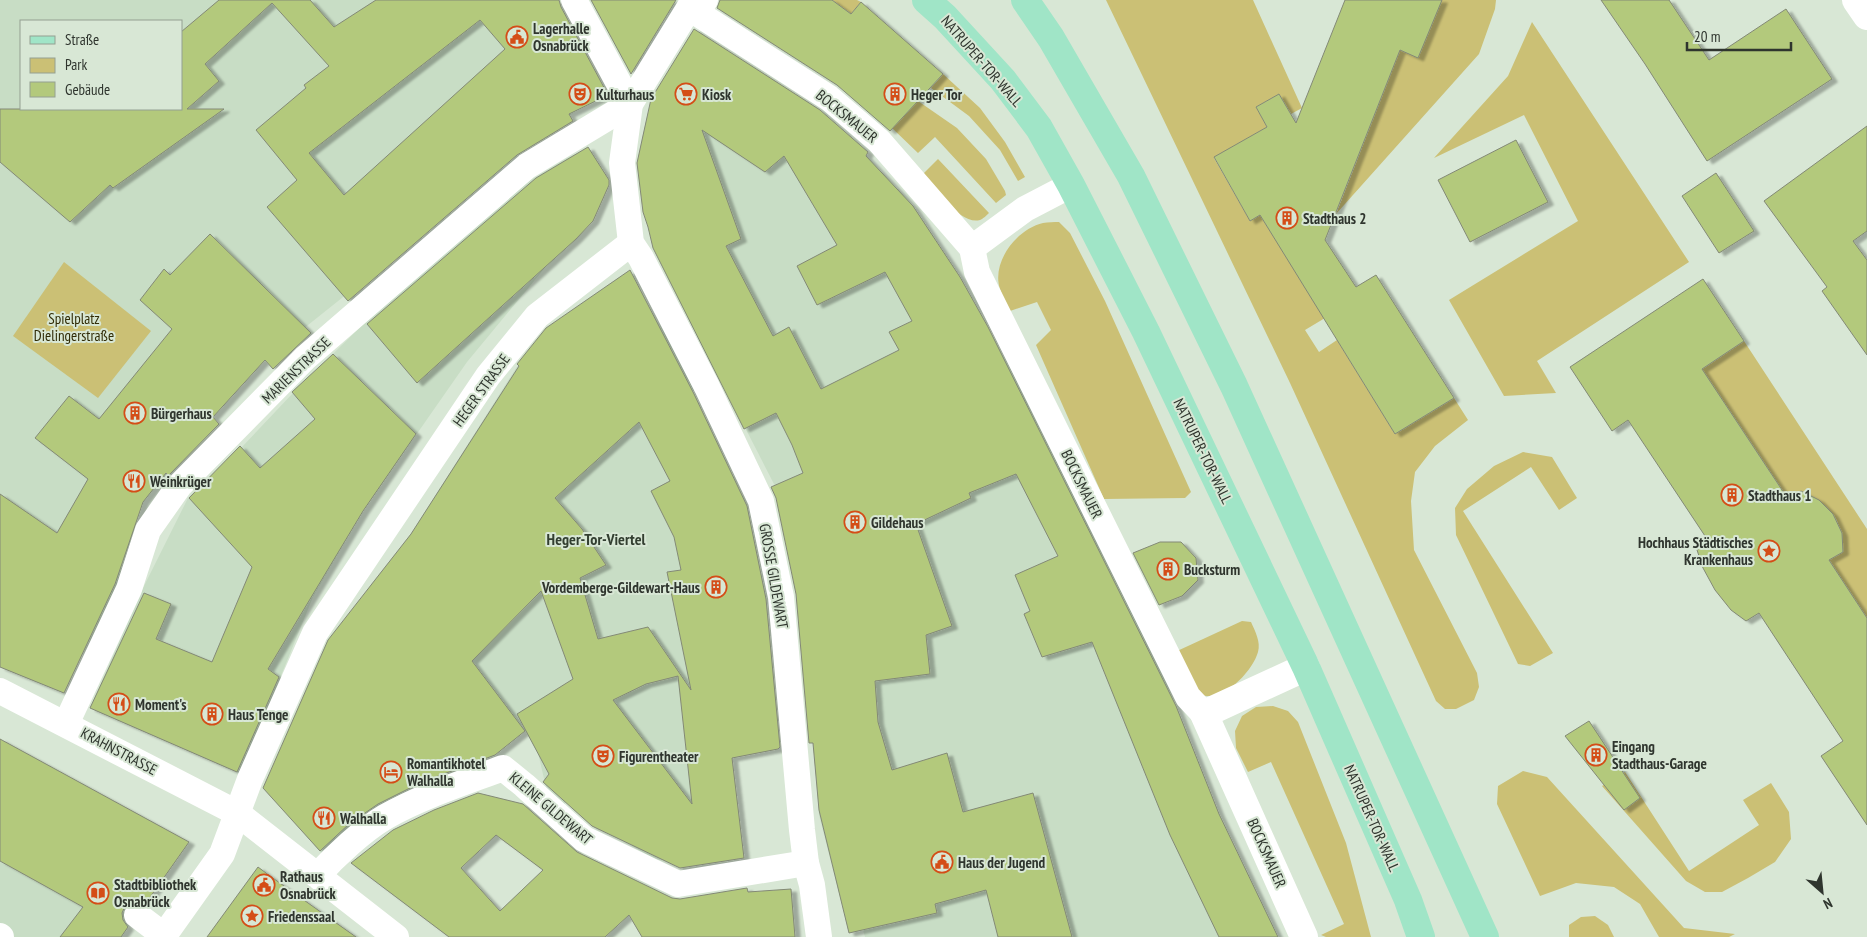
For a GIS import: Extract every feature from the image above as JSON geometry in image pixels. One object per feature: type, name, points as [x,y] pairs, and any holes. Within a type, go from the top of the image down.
[{"type":"main road","name":"NATRUPER-TOR-WALL","points":[[926,0],[945,17],[1003,80],[1038,128],[1072,185],[1146,332],[1306,667],[1408,900],[1421,937]]},
{"type":"main road","points":[[1025,0],[1051,38],[1131,176],[1230,377],[1485,937]]},
{"type":"street","points":[[574,0],[630,104]]},
{"type":"street","points":[[1856,0],[1867,16]]},
{"type":"street","points":[[631,244],[622,163],[630,104],[689,8],[701,7]]},
{"type":"street","name":"BOCKSMAUER","points":[[701,7],[829,98],[879,141],[972,248],[978,272],[1188,697],[1204,714],[1304,937]]},
{"type":"street","name":"MARIENSTRASSE","points":[[66,724],[129,589],[148,530],[179,486],[305,358],[527,166],[630,104]]},
{"type":"street","points":[[972,248],[1025,209],[1072,185]]},
{"type":"street","name":"HEGER STRASSE","points":[[165,936],[222,854],[250,779],[315,632],[488,376],[537,316],[631,244]]},
{"type":"street","name":"GROSSE GILDEWART","points":[[631,244],[641,258],[707,387],[760,501],[781,597],[806,863],[812,884],[819,937]]},
{"type":"street","points":[[1204,714],[1306,667]]},
{"type":"street","name":"KRAHNSTRASSE","points":[[0,691],[237,813],[396,937]]},
{"type":"street","name":"KLEINE GILDEWART","points":[[318,875],[335,856],[383,818],[420,799],[503,768],[584,839],[678,884],[806,863]]},
{"type":"street","points":[[137,915],[165,936]]},
{"type":"shaded area","points":[[0,0],[550,0],[603,97],[579,109],[533,141],[412,242],[268,357],[228,399],[133,515],[136,527],[119,583],[93,638],[59,691],[0,667]]},
{"type":"shaded area","points":[[701,35],[761,72],[865,154],[911,203],[952,266],[996,342],[1101,536],[1163,673],[1219,814],[1278,937],[865,937],[863,930],[849,933],[819,815],[799,592],[775,486],[666,274],[648,227],[639,182],[640,147],[646,121]]},
{"type":"shaded area","points":[[589,148],[602,169],[604,196],[593,221],[577,239],[544,269],[467,362],[363,511],[313,597],[241,774],[90,708],[141,592],[188,498],[241,448],[293,393],[392,296],[529,181],[567,158]]},
{"type":"shaded area","points":[[627,272],[679,356],[695,390],[691,392],[747,504],[764,602],[778,749],[732,758],[694,857],[656,860],[612,834],[571,798],[563,805],[546,787],[538,753],[525,731],[493,756],[490,754],[469,766],[324,856],[290,817],[355,611],[372,583],[411,534],[516,368],[548,327]]},
{"type":"shaded area","points":[[0,739],[147,901],[121,937],[0,937]]},
{"type":"green space","points":[[832,0],[857,0],[861,2],[851,14]]},
{"type":"green space","points":[[1106,0],[1253,0],[1302,108],[1291,114],[1279,94],[1256,107],[1267,127],[1214,158],[1250,221],[1260,215],[1325,318],[1305,330],[1319,352],[1337,340],[1395,434],[1454,398],[1468,420],[1435,446],[1415,472],[1411,501],[1414,550],[1477,673],[1479,687],[1474,700],[1456,709],[1445,709],[1436,701],[1290,383]]},
{"type":"green space","points":[[1430,0],[1496,0],[1495,9],[1479,54],[1336,214],[1400,50],[1418,57],[1439,5]]},
{"type":"green space","points":[[1532,22],[1689,262],[1537,361],[1556,393],[1504,396],[1449,300],[1578,221],[1524,115],[1434,158],[1508,76]]},
{"type":"green space","points":[[943,74],[980,108],[1005,142],[1025,177],[1018,181],[1000,150],[969,116],[931,88]]},
{"type":"green space","points":[[918,101],[957,128],[986,159],[1006,195],[996,203],[935,137],[918,153],[892,128]]},
{"type":"green space","points":[[938,159],[989,213],[984,218],[973,220],[956,212],[922,175]]},
{"type":"green space","points":[[1049,222],[1059,222],[1070,233],[1105,301],[1191,492],[1185,498],[1104,499],[1036,345],[1051,330],[1037,302],[1010,311],[1004,300],[998,279],[999,268],[1008,248],[1033,226]]},
{"type":"green space","name":"Spielplatz Dielingerstraße","points":[[64,262],[151,331],[98,398],[13,336]]},
{"type":"green space","points":[[1744,341],[1867,529],[1867,618],[1829,560],[1843,552],[1840,531],[1833,514],[1812,496],[1802,491],[1788,499],[1723,401],[1671,390]]},
{"type":"green space","points":[[1523,452],[1552,457],[1577,498],[1559,510],[1531,467],[1463,511],[1553,653],[1530,666],[1518,664],[1456,535],[1455,508],[1467,489],[1494,466]]},
{"type":"green space","points":[[1242,621],[1251,622],[1258,640],[1258,652],[1251,667],[1231,688],[1223,692],[1207,696],[1196,693],[1175,652]]},
{"type":"green space","points":[[1273,706],[1288,711],[1298,722],[1346,843],[1371,937],[1326,937],[1321,935],[1344,924],[1271,762],[1248,772],[1236,748],[1235,731],[1242,716],[1256,707]]},
{"type":"green space","points":[[1523,771],[1547,777],[1684,928],[1735,934],[1729,937],[1659,937],[1640,904],[1614,887],[1576,883],[1540,896],[1497,804],[1498,786]]},
{"type":"green space","points":[[1625,772],[1689,871],[1759,825],[1743,800],[1771,783],[1789,812],[1791,839],[1775,862],[1722,892],[1705,892],[1686,881],[1602,786]]},
{"type":"green space","points":[[1595,916],[1608,925],[1614,937],[1569,937],[1569,925],[1581,917]]},
{"type":"building","points":[[219,0],[310,0],[334,27],[376,0],[559,0],[608,95],[569,114],[573,121],[517,155],[348,301],[267,207],[297,180],[256,130],[306,88],[304,85],[329,66],[272,3],[205,64],[219,81],[187,109],[224,109],[113,188],[110,185],[70,222],[0,162],[0,109],[182,110],[182,31]],"holes":[[[480,20],[505,49],[344,195],[309,153]]]},
{"type":"building","points":[[591,0],[676,0],[631,74]]},
{"type":"building","name":"Heger Tor","points":[[720,0],[832,0],[851,14],[861,2],[943,74],[890,131],[837,85],[717,8]]},
{"type":"building","name":"Stadthaus 2","points":[[1345,0],[1442,0],[1418,58],[1400,50],[1325,240],[1356,287],[1376,275],[1454,398],[1395,434],[1260,215],[1250,221],[1214,157],[1267,127],[1256,107],[1279,94],[1296,123]]},
{"type":"building","points":[[1601,0],[1669,0],[1709,60],[1786,9],[1832,79],[1707,161],[1645,64]]},
{"type":"building","points":[[694,29],[820,110],[868,152],[866,156],[913,206],[960,277],[988,327],[1176,706],[1219,814],[1278,937],[1219,937],[1170,835],[1092,642],[1042,657],[1024,614],[1030,611],[1015,575],[1058,556],[1016,474],[969,493],[971,498],[916,524],[952,626],[926,635],[930,674],[875,681],[878,722],[892,770],[947,753],[963,812],[1033,793],[1072,937],[998,937],[986,890],[935,904],[937,913],[849,933],[819,810],[813,743],[809,743],[796,594],[776,498],[771,487],[803,473],[776,413],[744,429],[653,248],[643,212],[637,163],[651,99]],"holes":[[[702,130],[765,172],[784,156],[837,245],[797,266],[817,305],[885,272],[912,321],[889,332],[899,350],[821,389],[789,327],[773,336],[726,246],[741,239]]]},
{"type":"building","points":[[1867,126],[1867,231],[1853,241],[1867,260],[1867,355],[1822,291],[1827,287],[1764,201]]},
{"type":"building","points":[[1516,140],[1548,202],[1470,242],[1438,180]]},
{"type":"building","points":[[588,147],[609,180],[609,185],[593,221],[576,239],[417,383],[367,324],[536,178]]},
{"type":"building","points":[[1716,173],[1754,231],[1719,253],[1682,196]]},
{"type":"building","points":[[210,234],[311,333],[273,369],[265,360],[213,417],[219,424],[168,476],[166,473],[143,502],[115,584],[64,693],[0,667],[0,494],[57,533],[88,479],[35,438],[69,396],[99,419],[172,329],[140,300],[164,269],[170,275]]},
{"type":"building","points":[[630,270],[694,394],[747,506],[766,599],[780,747],[778,749],[732,758],[744,858],[680,868],[592,826],[543,782],[549,774],[517,714],[573,679],[541,591],[472,661],[525,731],[495,755],[422,782],[378,804],[349,824],[320,851],[263,788],[328,640],[411,534],[519,366],[517,364],[546,328]],"holes":[[[639,422],[670,481],[651,491],[674,537],[681,570],[667,572],[691,690],[648,627],[598,639],[580,578],[606,565],[582,529],[555,498]],[[678,676],[692,804],[613,700],[646,684]]]},
{"type":"building","name":"Stadthaus 1","points":[[1703,279],[1744,341],[1702,369],[1788,499],[1801,491],[1819,500],[1833,514],[1842,533],[1843,552],[1829,560],[1867,618],[1867,825],[1821,756],[1843,741],[1759,613],[1746,621],[1731,610],[1715,590],[1703,568],[1697,550],[1709,542],[1628,420],[1612,431],[1570,367]]},
{"type":"building","points":[[333,354],[416,434],[363,511],[268,669],[279,677],[237,772],[90,708],[144,593],[171,604],[156,639],[212,662],[252,567],[189,498],[240,446],[260,468],[315,419],[292,392]]},
{"type":"building","name":"Bucksturm","points":[[1160,542],[1181,542],[1196,558],[1198,580],[1182,596],[1159,605],[1133,553]]},
{"type":"building","name":"Eingang Stadthaus-Garage","points":[[1589,721],[1640,798],[1624,810],[1565,736]]},
{"type":"building","points":[[0,739],[189,842],[146,903],[139,900],[132,901],[125,906],[122,913],[123,920],[128,927],[121,937],[60,937],[83,907],[0,861]]},
{"type":"building","points":[[478,793],[523,804],[577,852],[672,898],[680,899],[747,888],[748,892],[791,889],[795,937],[642,937],[629,915],[605,937],[449,937],[351,863],[393,830],[434,810]],"holes":[[[496,835],[543,870],[500,911],[461,868]]]},
{"type":"building","name":"Rathaus Osnabrück","points":[[258,867],[270,876],[356,937],[207,937]]},
{"type":"place","name":"Lagerhalle Osnabrück","points":[[517,37]]},
{"type":"place","name":"Kulturhaus","points":[[580,94]]},
{"type":"place","name":"Kiosk","points":[[686,94]]},
{"type":"place","name":"Heger Tor","points":[[895,94]]},
{"type":"place","name":"Stadthaus 2","points":[[1287,218]]},
{"type":"place","name":"Bürgerhaus","points":[[135,413]]},
{"type":"place","name":"Weinkrüger","points":[[134,481]]},
{"type":"place","name":"Stadthaus 1","points":[[1732,495]]},
{"type":"place","name":"Gildehaus","points":[[855,522]]},
{"type":"place","name":"Hochhaus Städtisches Krankenhaus","points":[[1769,551]]},
{"type":"place","name":"Bucksturm","points":[[1168,569]]},
{"type":"place","name":"Vordemberge-Gildewart-Haus","points":[[716,587]]},
{"type":"place","name":"Moment's","points":[[119,704]]},
{"type":"place","name":"Haus Tenge","points":[[212,714]]},
{"type":"place","name":"Eingang Stadthaus-Garage","points":[[1596,755]]},
{"type":"place","name":"Figurentheater","points":[[603,756]]},
{"type":"place","name":"Romantikhotel Walhalla","points":[[391,772]]},
{"type":"place","name":"Walhalla","points":[[324,818]]},
{"type":"place","name":"Haus der Jugend","points":[[942,862]]},
{"type":"place","name":"Rathaus Osnabrück","points":[[264,885]]},
{"type":"place","name":"Stadtbibliothek Osnabrück","points":[[98,893]]},
{"type":"place","name":"Friedenssaal","points":[[252,916]]},
{"type":"district","name":"Heger-Tor-Viertel","points":[[596,539]]}]
